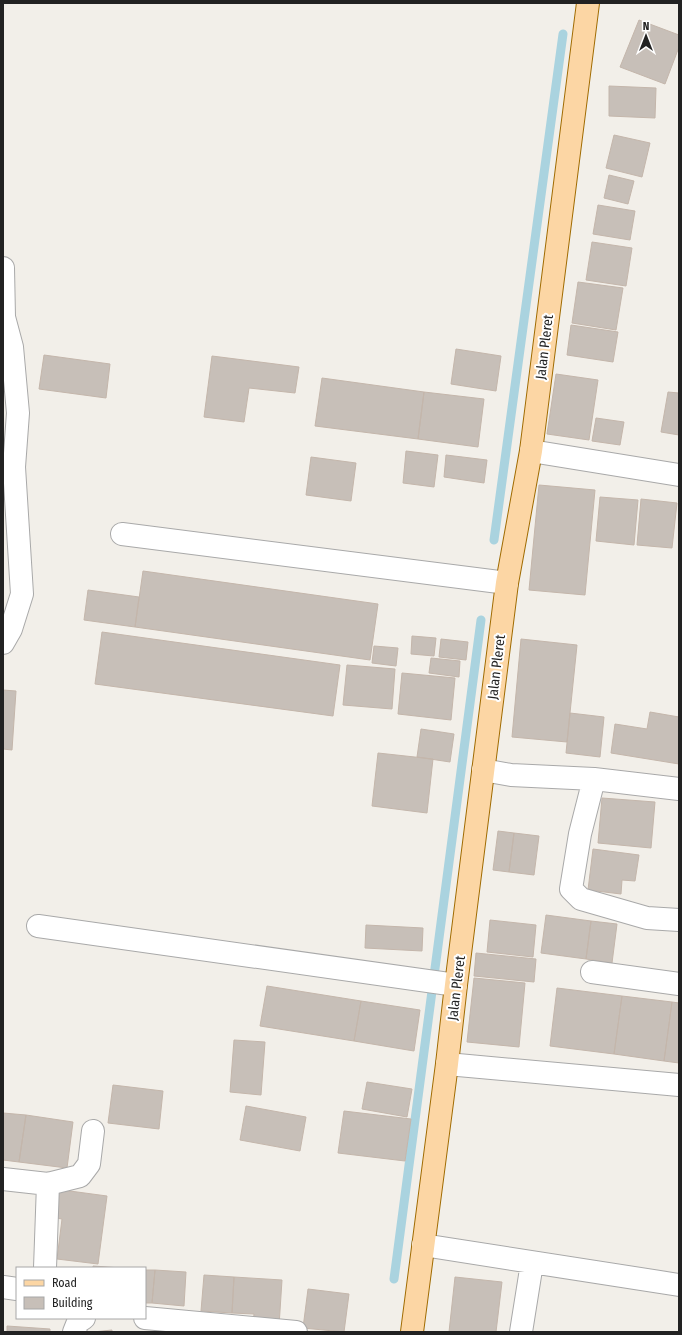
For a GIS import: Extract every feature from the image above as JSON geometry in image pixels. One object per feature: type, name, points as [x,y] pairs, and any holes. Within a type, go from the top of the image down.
[{"type":"main road","name":"Jalan Pleret","points":[[412,1332],[507,583],[531,451],[588,3]]},
{"type":"street","points":[[3,268],[4,317],[12,347],[18,413],[9,467],[22,594],[11,629],[3,643]]},
{"type":"street","points":[[531,451],[679,475]]},
{"type":"street","points":[[122,534],[507,583]]},
{"type":"street","points":[[483,770],[511,775],[594,779],[679,789]]},
{"type":"street","points":[[594,779],[580,834],[571,890],[581,899],[647,918],[679,920]]},
{"type":"street","points":[[38,926],[456,985]]},
{"type":"street","points":[[592,972],[679,984]]},
{"type":"street","points":[[447,1064],[679,1085]]},
{"type":"street","points":[[3,1179],[48,1184],[80,1176],[89,1164],[93,1131]]},
{"type":"street","points":[[45,1267],[48,1184]]},
{"type":"street","points":[[423,1245],[679,1285]]},
{"type":"street","points":[[521,1332],[532,1263]]},
{"type":"street","points":[[3,1287],[16,1289]]},
{"type":"street","points":[[146,1318],[296,1332]]},
{"type":"street","points":[[74,1332],[78,1322],[82,1319]]},
{"type":"building","points":[[639,20],[679,35],[679,47],[665,84],[620,67]]},
{"type":"building","points":[[609,86],[656,88],[655,118],[609,116]]},
{"type":"building","points":[[614,135],[650,143],[642,177],[606,168]]},
{"type":"building","points":[[609,175],[634,181],[628,204],[604,198]]},
{"type":"building","points":[[598,205],[635,211],[630,240],[593,234]]},
{"type":"building","points":[[592,242],[632,248],[626,286],[586,280]]},
{"type":"building","points":[[578,282],[623,288],[616,330],[572,323]]},
{"type":"building","points":[[571,325],[618,332],[613,362],[567,355]]},
{"type":"building","points":[[456,349],[501,356],[496,391],[451,384]]},
{"type":"building","points":[[44,355],[110,364],[106,398],[39,389]]},
{"type":"building","points":[[212,356],[299,367],[295,393],[249,388],[244,422],[204,417]]},
{"type":"building","points":[[556,374],[598,380],[589,440],[547,434]]},
{"type":"building","points":[[322,378],[424,392],[418,439],[315,426]]},
{"type":"building","points":[[424,392],[484,399],[478,447],[418,439]]},
{"type":"building","points":[[668,392],[679,393],[679,435],[661,432]]},
{"type":"building","points":[[596,418],[624,422],[620,445],[592,441]]},
{"type":"building","points":[[406,451],[438,455],[434,487],[403,483]]},
{"type":"building","points":[[446,455],[487,460],[484,483],[444,477]]},
{"type":"building","points":[[311,457],[356,463],[351,501],[306,495]]},
{"type":"building","points":[[539,485],[595,490],[585,595],[529,590]]},
{"type":"building","points":[[600,497],[638,500],[634,545],[596,541]]},
{"type":"building","points":[[641,499],[677,503],[672,548],[637,545]]},
{"type":"building","points":[[143,571],[378,604],[370,660],[135,627]]},
{"type":"building","points":[[88,590],[139,597],[135,627],[84,620]]},
{"type":"building","points":[[102,632],[340,665],[333,716],[95,684]]},
{"type":"building","points":[[412,636],[436,638],[434,656],[411,654]]},
{"type":"building","points":[[441,639],[468,642],[466,660],[439,657]]},
{"type":"building","points":[[521,639],[577,645],[567,742],[512,737]]},
{"type":"building","points":[[374,646],[398,648],[396,666],[372,663]]},
{"type":"building","points":[[431,658],[460,661],[459,677],[429,673]]},
{"type":"building","points":[[347,665],[395,669],[392,709],[343,705]]},
{"type":"building","points":[[402,673],[455,678],[451,720],[398,714]]},
{"type":"building","points":[[3,690],[16,691],[12,750],[3,749]]},
{"type":"building","points":[[650,712],[679,717],[679,764],[611,753],[615,724],[647,729]]},
{"type":"building","points":[[570,713],[604,717],[600,757],[566,753]]},
{"type":"building","points":[[421,729],[454,734],[450,762],[417,757]]},
{"type":"building","points":[[378,753],[433,759],[427,813],[372,806]]},
{"type":"building","points":[[602,798],[655,802],[651,848],[598,843]]},
{"type":"building","points":[[498,831],[514,833],[509,872],[493,870]]},
{"type":"building","points":[[514,833],[539,836],[534,875],[509,872]]},
{"type":"building","points":[[593,849],[639,855],[635,881],[622,880],[621,894],[588,890]]},
{"type":"building","points":[[546,915],[591,921],[586,959],[541,953]]},
{"type":"building","points":[[490,920],[536,925],[533,957],[487,952]]},
{"type":"building","points":[[591,921],[617,924],[612,963],[586,959]]},
{"type":"building","points":[[366,925],[423,928],[422,951],[365,948]]},
{"type":"building","points":[[476,953],[536,959],[534,982],[474,976]]},
{"type":"building","points":[[474,978],[525,983],[519,1047],[467,1042]]},
{"type":"building","points":[[267,986],[361,1001],[354,1041],[260,1026]]},
{"type":"building","points":[[557,988],[622,996],[614,1054],[550,1046]]},
{"type":"building","points":[[622,996],[672,1002],[664,1061],[614,1054]]},
{"type":"building","points":[[361,1001],[420,1010],[414,1051],[354,1041]]},
{"type":"building","points":[[672,1002],[679,1003],[679,1063],[664,1061]]},
{"type":"building","points":[[234,1040],[265,1042],[261,1095],[230,1092]]},
{"type":"building","points":[[367,1082],[412,1089],[407,1117],[362,1109]]},
{"type":"building","points":[[113,1085],[163,1091],[159,1129],[108,1123]]},
{"type":"building","points":[[246,1106],[306,1117],[300,1151],[240,1140]]},
{"type":"building","points":[[344,1111],[411,1119],[405,1161],[338,1153]]},
{"type":"building","points":[[3,1113],[26,1115],[19,1162],[3,1160]]},
{"type":"building","points":[[26,1115],[73,1122],[67,1168],[19,1162]]},
{"type":"building","points":[[55,1189],[107,1196],[98,1264],[57,1259],[62,1219],[50,1217]]},
{"type":"building","points":[[146,1270],[155,1270],[152,1303],[146,1303]]},
{"type":"building","points":[[155,1270],[186,1272],[184,1306],[152,1303]]},
{"type":"building","points":[[204,1275],[234,1277],[232,1313],[201,1311]]},
{"type":"building","points":[[234,1277],[282,1280],[279,1326],[253,1324],[254,1314],[232,1313]]},
{"type":"building","points":[[455,1277],[502,1282],[496,1332],[449,1332]]},
{"type":"building","points":[[308,1289],[349,1294],[344,1332],[303,1328]]},
{"type":"building","points":[[7,1326],[50,1329],[50,1332],[7,1332]]},
{"type":"building","points":[[112,1330],[112,1332],[93,1332]]},
{"type":"waterway","points":[[494,540],[563,34]]},
{"type":"waterway","points":[[394,1279],[481,620]]}]
